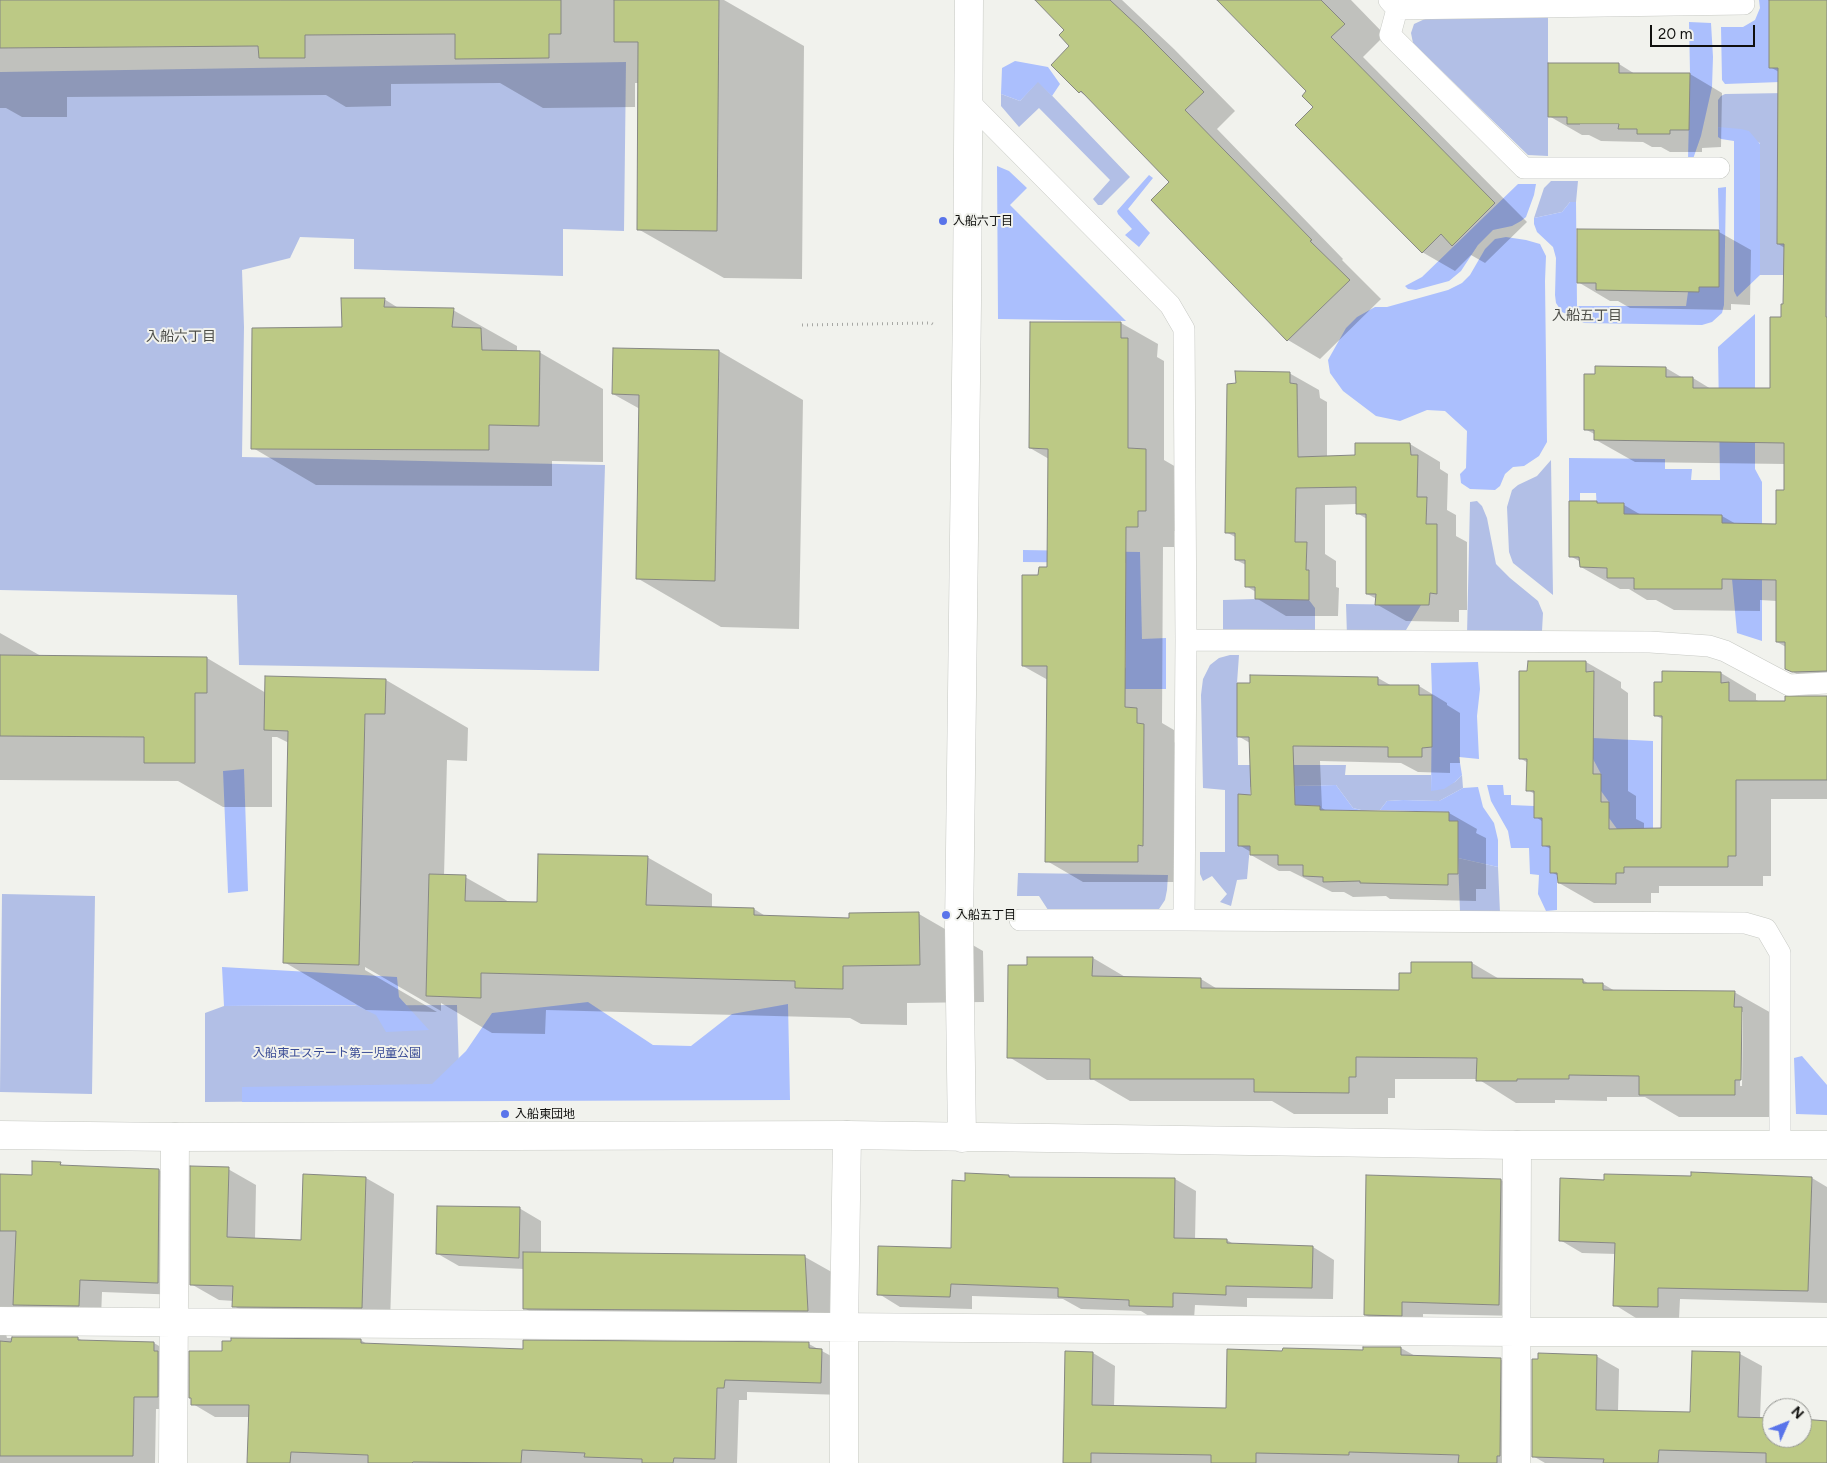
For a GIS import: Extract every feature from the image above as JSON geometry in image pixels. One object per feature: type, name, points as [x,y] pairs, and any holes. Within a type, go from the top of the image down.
[{"type":"street","points":[[962,1138],[959,928],[969,0]]},
{"type":"street","points":[[0,1135],[847,1135],[1517,1145],[1827,1145]]},
{"type":"street","points":[[844,1463],[847,1135]]},
{"type":"street","points":[[173,1463],[176,1136]]},
{"type":"street","points":[[1516,1463],[1517,1145]]},
{"type":"street","points":[[0,1321],[1517,1332],[1827,1332]]},
{"type":"lane","points":[[1719,168],[1524,168],[1390,35],[1393,4],[1744,4]]},
{"type":"lane","points":[[969,102],[1170,305],[1184,328],[1186,640],[1184,920]]},
{"type":"lane","points":[[1186,640],[1650,642],[1709,646],[1725,651],[1788,685],[1827,683]]},
{"type":"lane","points":[[1020,920],[1745,923],[1766,929],[1780,953],[1780,1144]]},
{"type":"path","points":[[802,325],[931,323],[938,327]]},
{"type":"green space","points":[[1548,16],[1548,156],[1528,155],[1413,43],[1411,33],[1414,24],[1427,18]]},
{"type":"green space","points":[[626,62],[624,231],[563,229],[563,276],[354,269],[354,239],[300,237],[290,258],[242,270],[244,327],[242,457],[605,465],[599,671],[239,665],[237,595],[0,590],[0,72]]},
{"type":"green space","points":[[1038,81],[1130,177],[1102,205],[1098,205],[1093,199],[1110,180],[1039,108],[1019,127],[1001,106],[1001,94],[1020,101]]},
{"type":"green space","points":[[1786,93],[1778,105],[1777,244],[1784,244],[1784,275],[1760,275],[1760,143],[1718,127],[1718,100],[1725,94]]},
{"type":"green space","points":[[1551,181],[1578,181],[1576,202],[1570,202],[1562,212],[1534,218],[1544,188]]},
{"type":"green space","points":[[1551,460],[1553,595],[1513,563],[1509,552],[1507,507],[1512,490],[1537,476]]},
{"type":"green space","points":[[1477,501],[1482,506],[1487,518],[1496,564],[1538,601],[1543,613],[1542,631],[1467,635],[1470,502]]},
{"type":"green space","points":[[1223,600],[1309,600],[1315,608],[1315,630],[1223,630]]},
{"type":"green space","points":[[1346,604],[1421,605],[1406,630],[1347,636]]},
{"type":"green space","points":[[1239,655],[1237,683],[1238,765],[1346,765],[1345,775],[1431,775],[1431,790],[1455,782],[1462,775],[1463,788],[1439,801],[1387,801],[1380,810],[1361,810],[1353,808],[1336,785],[1250,787],[1250,795],[1238,795],[1238,845],[1250,846],[1247,879],[1237,880],[1231,906],[1220,902],[1227,894],[1212,876],[1203,881],[1200,874],[1200,852],[1225,852],[1225,790],[1203,788],[1201,695],[1203,679],[1210,665],[1219,658]]},
{"type":"green space","points":[[1458,858],[1498,867],[1500,913],[1460,912]]},
{"type":"green space","points":[[1018,873],[1168,875],[1165,900],[1159,909],[1149,914],[1050,913],[1039,896],[1017,896]]},
{"type":"green space","points":[[2,894],[95,896],[92,1094],[0,1092]]},
{"type":"green space","name":"入船東エステート第一児童公園","points":[[457,1005],[460,1100],[205,1102],[205,1013],[224,1006]]},
{"type":"shaded area","points":[[1759,0],[1769,0],[1769,67],[1779,68],[1780,82],[1725,84],[1722,80],[1721,27],[1743,27],[1755,20],[1760,8]]},
{"type":"shaded area","points":[[1689,22],[1711,23],[1713,57],[1712,87],[1701,136],[1693,159],[1688,159]]},
{"type":"shaded area","points":[[1015,61],[1048,67],[1060,84],[1052,96],[1038,82],[1020,101],[1001,94],[1002,68]]},
{"type":"shaded area","points":[[1718,127],[1749,131],[1760,144],[1760,275],[1737,297],[1734,291],[1734,141],[1718,137]]},
{"type":"shaded area","points":[[997,166],[1009,171],[1027,188],[1010,205],[1126,321],[998,319]]},
{"type":"shaded area","points":[[1149,175],[1153,178],[1128,209],[1150,233],[1139,247],[1125,235],[1132,229],[1117,211]]},
{"type":"shaded area","points":[[1518,184],[1536,184],[1526,217],[1512,226],[1493,230],[1478,245],[1461,271],[1449,281],[1416,290],[1408,289],[1405,286],[1422,277]]},
{"type":"shaded area","points":[[1726,187],[1724,305],[1722,313],[1712,322],[1702,325],[1584,323],[1562,312],[1556,303],[1556,258],[1553,247],[1537,232],[1534,218],[1562,212],[1570,202],[1576,202],[1577,306],[1686,306],[1688,292],[1699,287],[1719,230],[1718,188]]},
{"type":"shaded area","points":[[1506,237],[1540,244],[1546,256],[1547,442],[1539,456],[1524,466],[1513,467],[1505,474],[1500,486],[1495,490],[1470,489],[1461,483],[1460,474],[1466,468],[1467,431],[1445,411],[1427,410],[1400,421],[1376,416],[1343,391],[1330,373],[1328,360],[1346,328],[1357,317],[1375,307],[1387,307],[1448,290],[1462,283],[1470,275],[1485,249],[1495,239]]},
{"type":"shaded area","points":[[1755,314],[1755,469],[1762,482],[1762,641],[1737,633],[1732,579],[1733,523],[1722,523],[1722,515],[1689,515],[1634,522],[1597,511],[1596,493],[1580,493],[1580,501],[1569,501],[1569,458],[1665,459],[1665,469],[1692,469],[1691,480],[1720,480],[1718,347]]},
{"type":"shaded area","points":[[1023,550],[1140,552],[1142,639],[1166,638],[1166,689],[1108,689],[1126,667],[1126,563],[1023,562]]},
{"type":"shaded area","points":[[1478,662],[1480,689],[1477,716],[1479,759],[1459,757],[1462,775],[1444,789],[1431,791],[1431,663]]},
{"type":"shaded area","points":[[1593,738],[1653,741],[1653,846],[1617,829],[1609,818],[1609,802],[1601,791],[1601,774],[1593,759]]},
{"type":"shaded area","points":[[244,769],[248,891],[228,893],[223,771]]},
{"type":"shaded area","points":[[1336,785],[1353,808],[1361,810],[1320,810],[1320,806],[1295,805],[1295,786]]},
{"type":"shaded area","points":[[1487,785],[1503,785],[1504,795],[1511,795],[1511,805],[1534,806],[1534,818],[1542,818],[1550,846],[1550,872],[1557,873],[1557,910],[1546,911],[1538,894],[1539,875],[1530,874],[1529,848],[1511,848],[1508,831],[1491,801]]},
{"type":"shaded area","points":[[1478,787],[1483,807],[1494,823],[1498,840],[1498,867],[1458,858],[1458,821],[1449,821],[1449,812],[1380,810],[1387,801],[1439,801],[1463,788]]},
{"type":"shaded area","points":[[222,967],[397,977],[399,997],[429,1030],[386,1032],[376,1015],[355,1005],[224,1006]]},
{"type":"shaded area","points":[[588,1002],[653,1045],[691,1046],[732,1014],[788,1004],[790,1100],[242,1102],[242,1087],[432,1084],[466,1051],[492,1013]]},
{"type":"shaded area","points":[[1802,1056],[1827,1085],[1827,1115],[1796,1114],[1794,1058]]},
{"type":"building","points":[[0,0],[561,0],[561,34],[549,34],[549,58],[455,59],[455,34],[305,35],[305,58],[259,58],[258,46],[0,48]]},
{"type":"building","points":[[614,0],[719,0],[717,231],[637,230],[638,42],[614,42]]},
{"type":"building","points":[[1035,0],[1110,0],[1204,92],[1185,110],[1312,240],[1310,241],[1350,280],[1287,341],[1151,200],[1169,182],[1081,91],[1079,93],[1051,65],[1069,46],[1059,35],[1064,30]]},
{"type":"building","points":[[1217,0],[1321,0],[1345,24],[1331,37],[1495,203],[1452,246],[1441,234],[1422,253],[1295,125],[1313,107],[1302,96],[1306,91]]},
{"type":"building","points":[[1769,0],[1827,0],[1827,671],[1792,672],[1785,669],[1785,642],[1776,642],[1776,580],[1722,579],[1722,589],[1634,589],[1634,578],[1607,578],[1607,568],[1580,567],[1579,557],[1569,557],[1569,501],[1624,503],[1624,514],[1722,515],[1722,523],[1776,524],[1776,490],[1784,490],[1784,443],[1594,440],[1594,430],[1584,430],[1584,374],[1595,374],[1595,366],[1666,367],[1666,377],[1693,377],[1693,388],[1770,388],[1770,317],[1781,317],[1784,244],[1777,244],[1778,68],[1769,68]]},
{"type":"building","points":[[1548,63],[1619,63],[1619,73],[1690,73],[1689,130],[1670,130],[1670,134],[1637,134],[1637,129],[1618,129],[1619,124],[1567,124],[1567,117],[1548,117]]},
{"type":"building","points":[[1577,229],[1719,230],[1719,287],[1699,287],[1699,292],[1596,290],[1596,283],[1577,283]]},
{"type":"building","points":[[341,298],[385,298],[384,307],[454,308],[452,327],[481,328],[482,350],[540,351],[539,426],[489,425],[489,450],[251,449],[252,328],[342,327]]},
{"type":"building","points":[[1030,322],[1121,322],[1121,338],[1128,338],[1128,448],[1146,449],[1146,511],[1138,511],[1138,527],[1126,527],[1125,707],[1137,708],[1137,723],[1144,724],[1143,846],[1138,845],[1138,862],[1045,862],[1047,666],[1022,666],[1022,575],[1038,575],[1039,567],[1047,567],[1048,449],[1029,448]]},
{"type":"building","points":[[613,348],[719,350],[715,581],[636,579],[639,395],[612,394]]},
{"type":"building","points":[[1235,371],[1290,372],[1290,383],[1297,384],[1298,457],[1355,455],[1355,443],[1410,443],[1411,455],[1418,455],[1417,497],[1427,497],[1426,524],[1437,524],[1437,594],[1430,593],[1429,605],[1375,605],[1376,594],[1366,594],[1366,514],[1356,514],[1356,487],[1296,488],[1295,542],[1307,542],[1306,570],[1309,570],[1309,600],[1255,599],[1255,587],[1245,587],[1245,560],[1235,560],[1235,533],[1225,533],[1227,384],[1236,383]]},
{"type":"building","points":[[0,655],[207,657],[207,693],[195,693],[195,763],[144,763],[144,737],[0,736]]},
{"type":"building","points":[[1528,661],[1586,661],[1586,672],[1594,671],[1593,774],[1601,774],[1601,802],[1609,802],[1609,829],[1661,828],[1662,716],[1654,716],[1654,682],[1662,682],[1662,671],[1721,672],[1721,683],[1729,682],[1729,701],[1785,701],[1785,696],[1827,696],[1827,780],[1736,780],[1736,856],[1728,856],[1728,867],[1624,867],[1624,873],[1616,873],[1616,884],[1558,883],[1557,873],[1550,873],[1550,846],[1542,846],[1542,818],[1534,818],[1534,791],[1526,791],[1527,759],[1519,759],[1519,671],[1527,671]]},
{"type":"building","points":[[1250,675],[1378,677],[1378,685],[1419,685],[1419,695],[1432,695],[1432,747],[1422,748],[1422,757],[1388,757],[1388,747],[1293,746],[1295,805],[1320,806],[1320,810],[1449,812],[1449,821],[1458,821],[1458,874],[1448,874],[1448,885],[1360,883],[1360,881],[1323,882],[1323,877],[1303,876],[1303,865],[1278,865],[1278,855],[1250,855],[1250,846],[1238,846],[1238,794],[1251,795],[1249,737],[1237,737],[1237,683],[1250,683]]},
{"type":"building","points":[[265,676],[386,679],[385,714],[365,714],[359,965],[283,963],[288,731],[264,730]]},
{"type":"building","points":[[538,854],[648,856],[646,905],[754,908],[754,915],[849,918],[849,913],[919,912],[920,965],[843,966],[843,989],[795,988],[795,981],[481,973],[481,998],[426,996],[429,874],[466,875],[465,901],[537,902]]},
{"type":"building","points":[[1027,957],[1093,957],[1092,976],[1201,978],[1201,988],[1399,990],[1399,973],[1411,973],[1411,962],[1472,962],[1472,978],[1583,979],[1583,983],[1603,983],[1603,990],[1735,991],[1734,1007],[1742,1007],[1741,1080],[1735,1080],[1735,1095],[1639,1095],[1639,1076],[1569,1075],[1569,1079],[1476,1081],[1477,1058],[1356,1057],[1356,1077],[1349,1077],[1349,1093],[1254,1092],[1254,1079],[1090,1079],[1090,1059],[1007,1058],[1008,965],[1027,965]]},
{"type":"building","points":[[32,1161],[61,1162],[60,1165],[159,1169],[158,1283],[80,1280],[79,1306],[13,1305],[16,1231],[0,1231],[0,1174],[32,1175]]},
{"type":"building","points":[[190,1166],[229,1167],[227,1237],[301,1240],[303,1174],[366,1177],[362,1308],[232,1307],[233,1286],[190,1285]]},
{"type":"building","points":[[1691,1172],[1812,1177],[1808,1291],[1658,1288],[1658,1307],[1613,1306],[1615,1243],[1559,1241],[1560,1178],[1604,1180],[1604,1174],[1691,1176]]},
{"type":"building","points":[[965,1173],[1009,1175],[1009,1177],[1175,1178],[1174,1238],[1227,1239],[1227,1243],[1313,1246],[1312,1288],[1226,1286],[1226,1295],[1173,1293],[1173,1307],[1129,1306],[1129,1300],[1058,1297],[1058,1288],[951,1284],[950,1297],[877,1295],[878,1246],[951,1248],[952,1180],[965,1181]]},
{"type":"building","points":[[1366,1175],[1501,1179],[1499,1305],[1402,1302],[1402,1316],[1364,1315]]},
{"type":"building","points":[[437,1206],[520,1207],[519,1258],[436,1254]]},
{"type":"building","points":[[523,1252],[805,1255],[808,1311],[523,1309]]},
{"type":"building","points":[[12,1337],[78,1337],[78,1340],[154,1342],[154,1351],[158,1351],[158,1397],[134,1397],[133,1456],[0,1456],[0,1341],[11,1342]]},
{"type":"building","points":[[231,1338],[361,1339],[361,1343],[523,1349],[523,1340],[809,1342],[809,1348],[822,1349],[821,1383],[725,1380],[724,1388],[717,1388],[715,1459],[674,1458],[673,1463],[642,1463],[642,1459],[584,1457],[585,1453],[522,1450],[521,1463],[368,1463],[368,1455],[291,1452],[290,1463],[247,1463],[249,1405],[191,1405],[191,1398],[189,1398],[189,1351],[222,1351],[222,1341],[231,1341]]},
{"type":"building","points":[[1363,1347],[1401,1347],[1401,1355],[1501,1358],[1500,1456],[1497,1456],[1497,1463],[1458,1463],[1459,1455],[1349,1452],[1349,1455],[1256,1453],[1256,1463],[1211,1463],[1211,1455],[1091,1453],[1091,1463],[1063,1463],[1065,1351],[1093,1352],[1092,1405],[1226,1408],[1227,1349],[1282,1351],[1283,1348],[1363,1350]]},
{"type":"building","points":[[1692,1351],[1740,1352],[1738,1417],[1762,1418],[1762,1448],[1812,1448],[1812,1420],[1827,1421],[1827,1463],[1766,1463],[1766,1453],[1659,1450],[1658,1463],[1603,1463],[1604,1459],[1532,1457],[1532,1359],[1538,1359],[1538,1353],[1597,1355],[1596,1410],[1690,1412]]},
{"type":"place","name":"入船六丁目","points":[[943,221]]},
{"type":"place","name":"入船五丁目","points":[[946,915]]},
{"type":"place","name":"入船東団地","points":[[505,1114]]},
{"type":"district","name":"入船五丁目","points":[[1587,316]]},
{"type":"district","name":"入船六丁目","points":[[181,337]]}]
